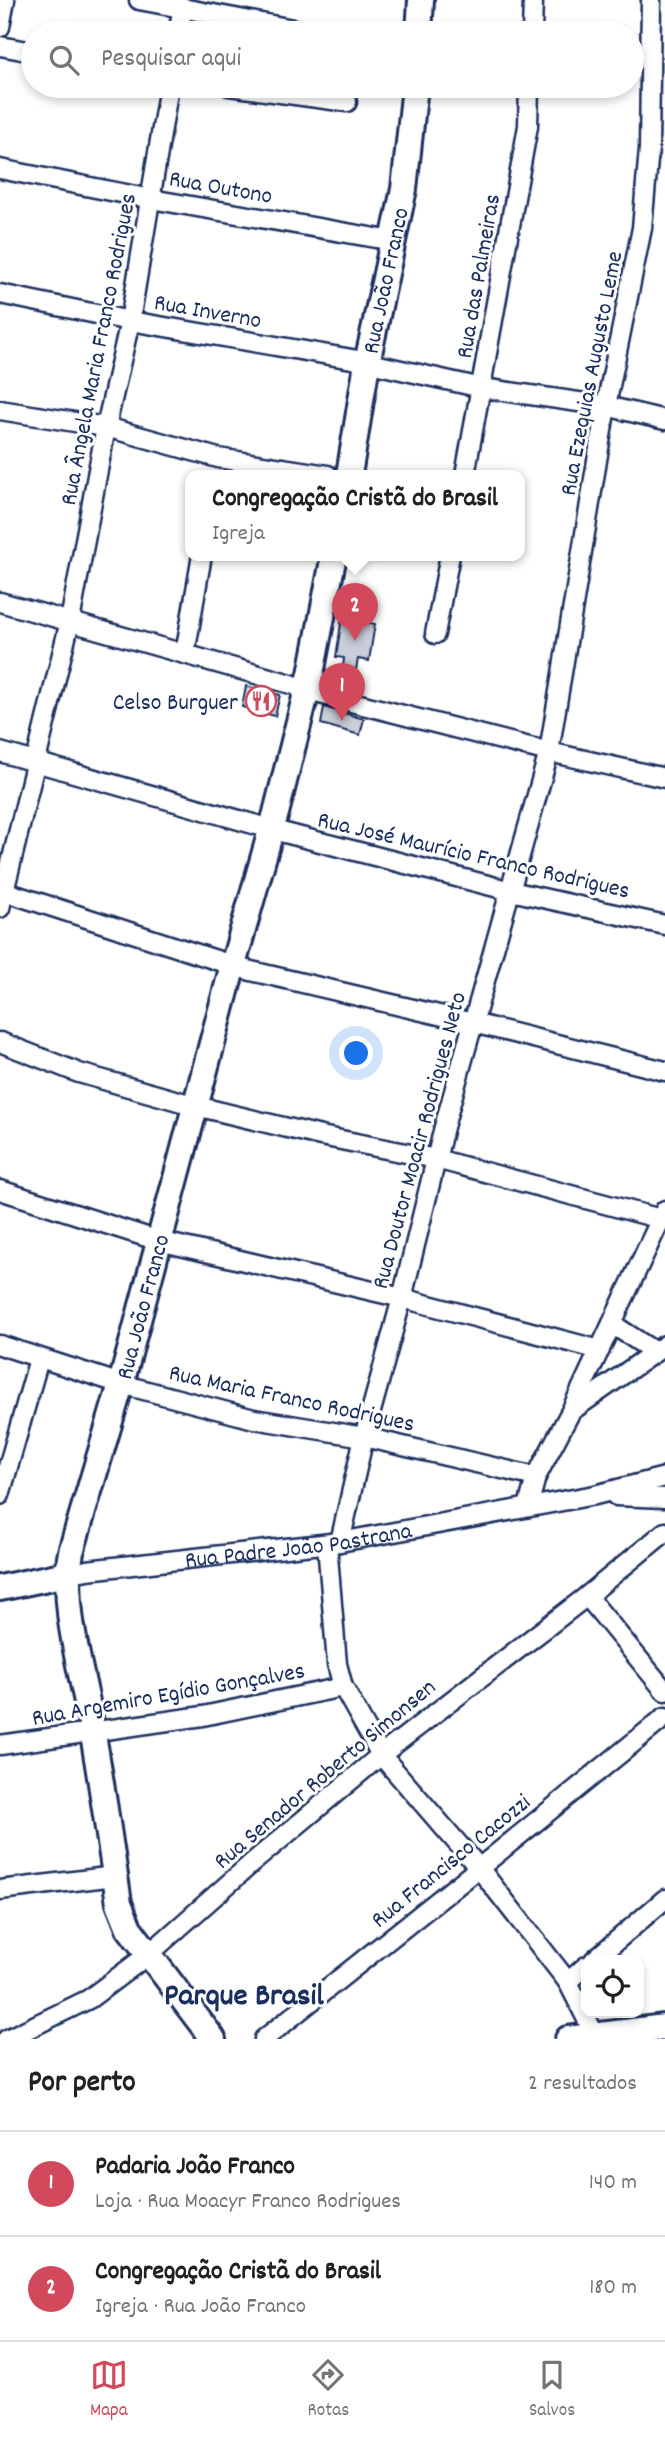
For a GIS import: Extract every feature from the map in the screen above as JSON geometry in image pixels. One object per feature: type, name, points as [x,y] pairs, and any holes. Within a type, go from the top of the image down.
[{"type":"street","points":[[0,27],[5,0]]},
{"type":"street","points":[[139,0],[254,21]]},
{"type":"street","points":[[420,21],[421,0]]},
{"type":"street","points":[[532,21],[533,0]]},
{"type":"street","name":"Rua Ezequias Augusto Leme","points":[[549,752],[606,406],[642,228],[649,149],[651,0]]},
{"type":"street","points":[[180,21],[183,7]]},
{"type":"street","points":[[0,46],[21,50]]},
{"type":"street","name":"Rua Ângela Maria Franco Rodrigues","points":[[2,897],[70,621],[106,427],[130,321],[167,98]]},
{"type":"street","points":[[318,98],[347,102]]},
{"type":"street","name":"Rua João Franco","points":[[350,470],[367,363],[404,188],[414,98]]},
{"type":"street","name":"Rua das Palmeiras","points":[[467,470],[528,126],[529,98]]},
{"type":"street","name":"Rua Outono","points":[[0,169],[150,199],[393,241]]},
{"type":"street","name":"Rua Inverno","points":[[0,294],[130,321],[367,363],[482,388],[606,406],[665,420]]},
{"type":"street","points":[[0,411],[106,427],[217,467],[259,470]]},
{"type":"street","points":[[185,654],[201,561]]},
{"type":"street","name":"Rua João Franco","points":[[213,2039],[123,1917],[68,1598],[67,1574],[272,828],[307,690],[333,561]]},
{"type":"street","points":[[435,634],[449,561]]},
{"type":"street","points":[[0,603],[307,690],[549,752],[665,778]]},
{"type":"street","name":"Rua José Maurício Franco Rodrigues","points":[[0,752],[511,891],[665,925]]},
{"type":"street","name":"Rua Doutor Moacir Rodrigues Neto","points":[[549,752],[333,1543],[337,1664],[343,1687],[381,1755],[479,1868],[568,1982],[597,2037]]},
{"type":"street","points":[[2,897],[247,970],[665,1071]]},
{"type":"street","points":[[0,1042],[79,1073],[196,1107],[436,1159],[663,1214],[571,1411],[536,1477],[528,1507]]},
{"type":"street","points":[[0,1190],[159,1241],[402,1298],[600,1350]]},
{"type":"street","points":[[571,1411],[660,1348],[612,1324]]},
{"type":"street","name":"Rua Maria Franco Rodrigues","points":[[0,1345],[121,1384],[254,1419],[364,1437],[536,1477]]},
{"type":"street","points":[[0,1495],[38,1359]]},
{"type":"street","name":"Rua Padre João Pastrana","points":[[0,1588],[87,1570],[333,1543],[595,1496],[665,1477]]},
{"type":"street","name":"Rua Padre João Pastrana","points":[[595,1496],[665,1497]]},
{"type":"street","name":"Rua Senador Roberto Simonsen","points":[[7,2039],[89,1999],[149,1954],[381,1755],[587,1597],[665,1532]]},
{"type":"street","points":[[587,1597],[665,1691]]},
{"type":"street","name":"Rua Argemiro Egídio Gonçalves","points":[[0,1745],[203,1716],[343,1687]]},
{"type":"street","name":"Rua Francisco Cacozzi","points":[[264,2039],[665,1717]]},
{"type":"street","points":[[0,1890],[115,1876]]},
{"type":"street","points":[[600,1955],[665,1899]]},
{"type":"street","points":[[568,1982],[581,1970]]},
{"type":"street","points":[[568,2039],[665,2027]]},
{"type":"building","points":[[342,617],[375,624],[369,661],[358,659],[356,670],[343,667],[344,658],[336,657]]},
{"type":"building","name":"Celso Burguer","points":[[246,686],[280,695],[275,716],[242,707]]},
{"type":"building","points":[[324,707],[364,719],[360,735],[321,724]]},
{"type":"place","name":"Congregação Cristã do Brasil","points":[[355,641]]},
{"type":"place","name":"Celso Burguer","points":[[261,701]]},
{"type":"place","name":"Padaria João Franco","points":[[342,721]]},
{"type":"district","name":"Parque Brasil","points":[[244,1993]]}]
